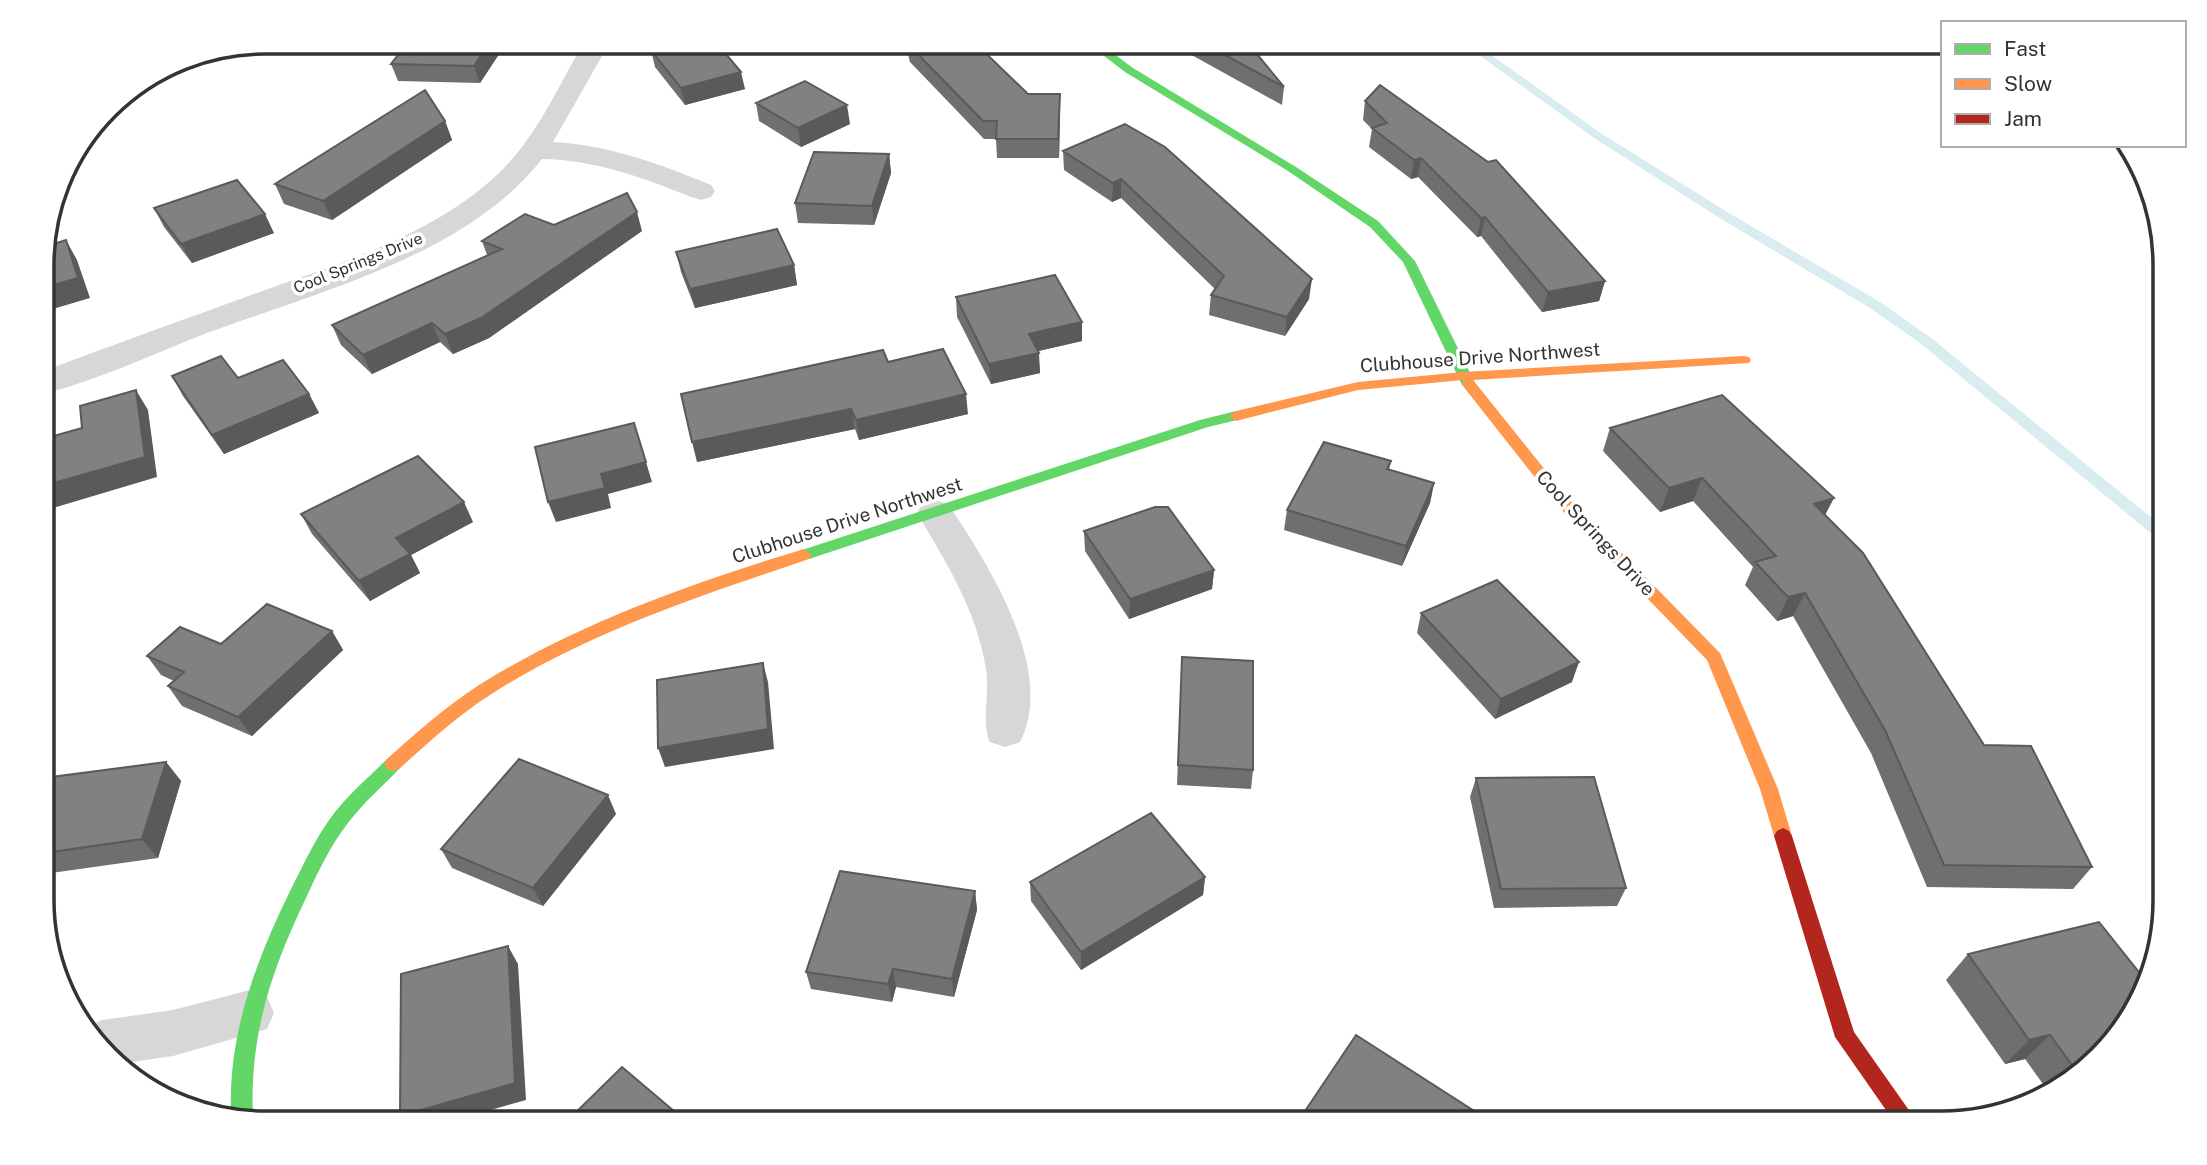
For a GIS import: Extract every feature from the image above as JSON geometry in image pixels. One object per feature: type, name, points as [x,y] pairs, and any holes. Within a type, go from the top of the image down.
[{"type":"street","name":"Cool Springs Drive","points":[[55,379],[359,266],[432,233],[508,180],[533,150],[590,54]]},
{"type":"street","name":"Cool Springs Drive","points":[[1107,54],[1129,70],[1292,169],[1374,224],[1409,261],[1463,376],[1561,500],[1714,657],[1769,789],[1845,1037],[1899,1110]]},
{"type":"street","points":[[533,150],[580,152],[623,160],[701,191]]},
{"type":"street","name":"Clubhouse Drive Northwest","points":[[241,1109],[239,1088],[250,1013],[271,950],[309,872],[341,818],[413,744],[488,687],[568,645],[659,603],[1205,423],[1358,386],[1463,376],[1744,360]]},
{"type":"street","points":[[935,513],[966,561],[1000,642],[1009,692],[1005,730]]},
{"type":"street","points":[[110,1042],[173,1033],[250,1013]]},
{"type":"building","points":[[399,54],[482,54],[474,66],[391,64]]},
{"type":"building","points":[[654,54],[726,54],[741,72],[681,88]]},
{"type":"building","points":[[918,54],[986,54],[1028,94],[1060,94],[1058,139],[996,139],[997,121],[983,121]]},
{"type":"building","points":[[1223,54],[1257,54],[1284,87]]},
{"type":"building","points":[[805,81],[847,105],[798,128],[756,103]]},
{"type":"building","points":[[1380,85],[1488,162],[1496,160],[1605,281],[1548,292],[1485,217],[1481,218],[1421,158],[1414,160],[1372,128],[1387,123],[1365,101]]},
{"type":"building","points":[[425,90],[445,121],[323,201],[275,184]]},
{"type":"building","points":[[1125,124],[1165,147],[1312,279],[1287,317],[1211,295],[1224,276],[1121,179],[1113,183],[1063,151]]},
{"type":"building","points":[[814,152],[889,154],[872,206],[795,203]]},
{"type":"building","points":[[237,180],[265,214],[181,244],[154,208]]},
{"type":"building","points":[[627,193],[637,212],[481,318],[445,334],[432,323],[363,355],[332,325],[502,249],[482,241],[525,214],[554,225]]},
{"type":"building","points":[[777,229],[794,265],[690,289],[676,252]]},
{"type":"building","points":[[66,240],[78,278],[55,285],[55,252],[56,243]]},
{"type":"building","points":[[1055,275],[1082,322],[1029,334],[1039,353],[989,364],[956,297]]},
{"type":"building","points":[[943,349],[966,394],[856,420],[851,409],[692,442],[681,394],[883,350],[888,362]]},
{"type":"building","points":[[221,356],[238,378],[283,360],[309,394],[212,435],[172,376]]},
{"type":"building","points":[[136,390],[145,457],[55,483],[55,436],[82,428],[80,406]]},
{"type":"building","points":[[1722,395],[1834,498],[1814,504],[1863,553],[1984,745],[2031,746],[2092,867],[1944,865],[1885,730],[1805,593],[1788,597],[1755,562],[1776,556],[1702,478],[1669,488],[1610,428]]},
{"type":"building","points":[[634,423],[646,462],[601,474],[605,488],[548,502],[535,447]]},
{"type":"building","points":[[1324,442],[1391,461],[1387,469],[1434,483],[1406,546],[1287,510]]},
{"type":"building","points":[[418,456],[464,502],[396,538],[410,554],[359,581],[301,514]]},
{"type":"building","points":[[1155,507],[1168,507],[1214,570],[1130,599],[1084,531]]},
{"type":"building","points":[[1497,580],[1579,662],[1501,699],[1421,613]]},
{"type":"building","points":[[267,604],[332,631],[238,717],[168,686],[184,672],[147,656],[180,627],[221,644]]},
{"type":"building","points":[[1182,657],[1253,661],[1253,770],[1178,765]]},
{"type":"building","points":[[763,663],[768,729],[658,748],[657,680]]},
{"type":"building","points":[[519,759],[608,795],[533,888],[441,849]]},
{"type":"building","points":[[166,762],[142,839],[54,852],[54,777]]},
{"type":"building","points":[[1594,777],[1626,888],[1501,889],[1476,778]]},
{"type":"building","points":[[1151,813],[1205,877],[1081,952],[1030,882]]},
{"type":"building","points":[[840,871],[975,891],[952,979],[893,969],[888,984],[806,972]]},
{"type":"building","points":[[2099,922],[2139,973],[2117,1017],[2100,1039],[2072,1065],[2050,1035],[2029,1040],[1968,954]]},
{"type":"building","points":[[508,946],[515,1083],[418,1111],[400,1111],[401,974]]},
{"type":"building","points":[[1356,1035],[1473,1110],[1305,1110]]},
{"type":"building","points":[[622,1067],[674,1111],[577,1111]]},
{"type":"waterway","points":[[1483,54],[1598,136],[1725,216],[1875,305],[1925,340],[2153,527]]},
{"type":"traffic: fast","points":[[1107,54],[1129,70],[1292,169],[1374,224],[1409,261],[1468,383]]},
{"type":"traffic: fast","points":[[804,555],[1205,423],[1236,416]]},
{"type":"traffic: fast","points":[[242,1109],[241,1088],[247,1030],[274,946],[329,835],[347,811],[393,764]]},
{"type":"traffic: slow","points":[[1236,416],[1358,386],[1463,376],[1744,360]]},
{"type":"traffic: slow","points":[[1468,383],[1561,500],[1714,657],[1769,789],[1783,836]]},
{"type":"traffic: slow","points":[[393,764],[436,725],[483,691],[533,661],[640,613],[804,555]]},
{"type":"traffic: jam","points":[[1783,836],[1845,1037],[1899,1110]]}]
